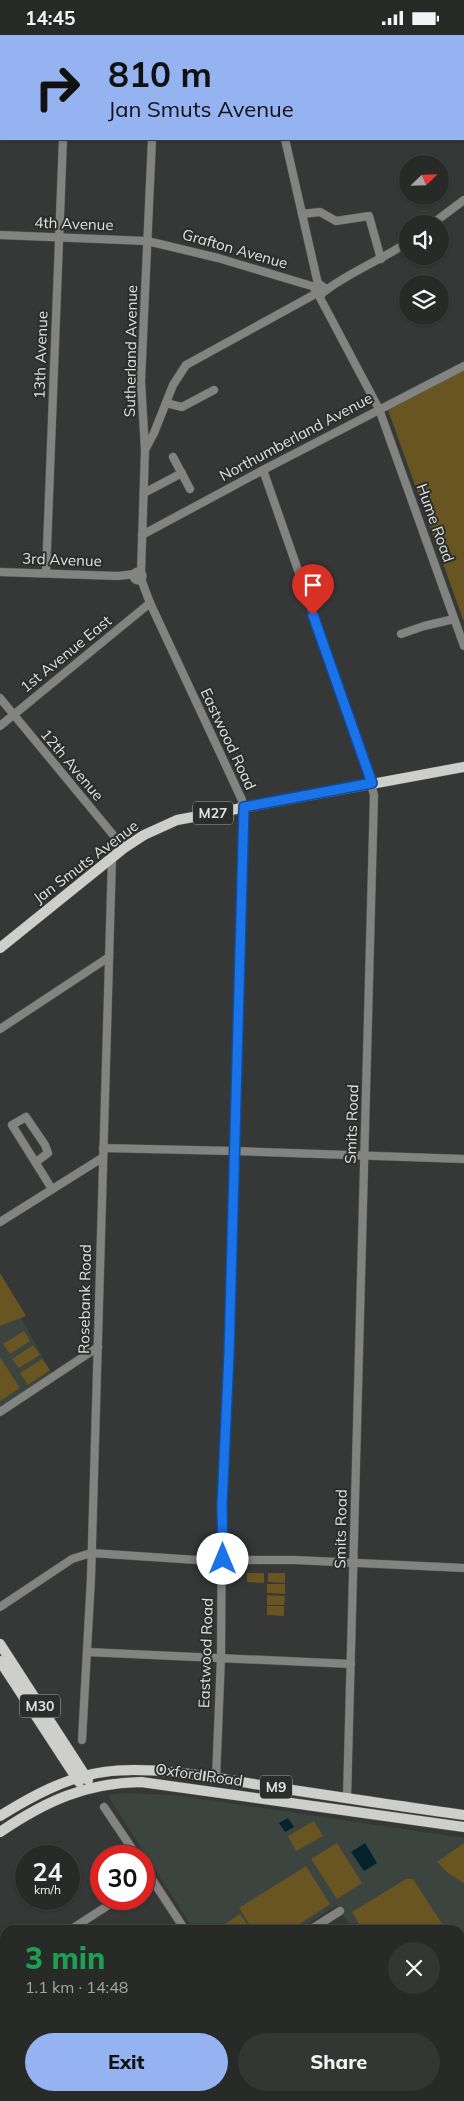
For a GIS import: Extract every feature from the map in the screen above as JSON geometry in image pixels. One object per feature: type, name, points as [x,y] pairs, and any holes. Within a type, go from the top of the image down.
[{"type":"main road","name":"Jan Smuts Avenue","points":[[0,948],[124,848],[144,835],[177,821],[464,767]]},
{"type":"main road","name":"M30","points":[[0,1644],[82,1777],[86,1789]]},
{"type":"main road","name":"M30","points":[[0,1661],[82,1777]]},
{"type":"main road","name":"Oxford Road","points":[[0,1816],[31,1798],[82,1777],[104,1772],[146,1771],[216,1778],[464,1815]]},
{"type":"main road","points":[[214,1792],[216,1778]]},
{"type":"main road","name":"Oxford Road","points":[[1,1830],[45,1804],[86,1789],[104,1785],[141,1782],[464,1827]]},
{"type":"main road","points":[[345,1811],[347,1798]]},
{"type":"street","name":"13th Avenue","points":[[46,573],[63,140]]},
{"type":"street","name":"Sutherland Avenue","points":[[137,576],[140,563],[144,493],[145,450],[141,381],[152,140]]},
{"type":"street","points":[[285,140],[320,289]]},
{"type":"street","points":[[445,215],[464,201]]},
{"type":"street","points":[[302,214],[320,212],[339,222],[369,216],[381,259]]},
{"type":"street","name":"4th Avenue","points":[[0,235],[147,241]]},
{"type":"street","name":"Grafton Avenue","points":[[147,241],[218,258],[320,289]]},
{"type":"street","points":[[145,450],[182,369],[190,361],[399,248]]},
{"type":"street","name":"Hume Road","points":[[320,289],[326,307],[379,409],[464,646]]},
{"type":"street","name":"Northumberland Avenue","points":[[142,535],[379,409],[464,367]]},
{"type":"street","points":[[166,403],[182,407],[214,390]]},
{"type":"street","points":[[173,457],[190,489]]},
{"type":"street","name":"Smits Road","points":[[263,470],[372,783],[374,803],[347,1798]]},
{"type":"street","points":[[144,493],[182,473]]},
{"type":"street","name":"3rd Avenue","points":[[0,572],[137,576]]},
{"type":"street","name":"Eastwood Road","points":[[137,576],[244,807],[229,1354],[222,1505],[221,1657],[216,1778]]},
{"type":"street","name":"1st Avenue East","points":[[0,726],[150,603]]},
{"type":"street","points":[[401,635],[424,626],[454,619]]},
{"type":"street","name":"12th Avenue","points":[[0,698],[124,848]]},
{"type":"street","name":"Rosebank Road","points":[[82,1740],[91,1553],[112,858]]},
{"type":"street","points":[[0,1029],[109,957]]},
{"type":"street","points":[[36,1162],[48,1153],[45,1145],[26,1117],[23,1117],[12,1125],[52,1189]]},
{"type":"street","points":[[103,1149],[234,1151],[464,1159]]},
{"type":"street","points":[[0,1222],[102,1158]]},
{"type":"street","points":[[0,1413],[98,1347]]},
{"type":"street","points":[[0,1607],[72,1559],[91,1553],[197,1560],[223,1559],[464,1568]]},
{"type":"street","points":[[87,1652],[351,1664]]},
{"type":"street","points":[[104,1807],[130,1845]]},
{"type":"street","points":[[155,1890],[181,1925]]},
{"type":"street","points":[[78,1925],[101,1910]]},
{"type":"street","points":[[318,1925],[340,1911]]},
{"type":"shaded area","points":[[464,370],[464,622],[388,410]]},
{"type":"shaded area","points":[[0,1273],[26,1316],[0,1326]]},
{"type":"shaded area","points":[[0,1279],[52,1374],[0,1410]]},
{"type":"shaded area","points":[[24,1331],[30,1341],[10,1354],[3,1344]]},
{"type":"shaded area","points":[[33,1345],[40,1355],[19,1368],[12,1359]]},
{"type":"shaded area","points":[[0,1357],[20,1388],[0,1401]]},
{"type":"shaded area","points":[[42,1359],[50,1370],[28,1385],[20,1373]]},
{"type":"shaded area","points":[[247,1573],[264,1573],[264,1583],[247,1582]]},
{"type":"shaded area","points":[[268,1573],[285,1573],[285,1583],[268,1582]]},
{"type":"shaded area","points":[[267,1584],[285,1584],[285,1594],[267,1593]]},
{"type":"shaded area","points":[[267,1595],[285,1596],[284,1605],[267,1605]]},
{"type":"shaded area","points":[[267,1606],[284,1606],[284,1616],[267,1615]]},
{"type":"shaded area","points":[[125,1793],[174,1795],[464,1838],[464,1925],[350,1925],[337,1905],[306,1925],[191,1925],[155,1869],[155,1845],[139,1845],[109,1795]]},
{"type":"shaded area","points":[[314,1821],[323,1836],[296,1851],[288,1836]]},
{"type":"shaded area","points":[[337,1843],[362,1883],[337,1899],[311,1859]]},
{"type":"shaded area","points":[[464,1843],[464,1883],[449,1874],[437,1862]]},
{"type":"shaded area","points":[[306,1866],[330,1904],[298,1925],[250,1925],[239,1908]]},
{"type":"shaded area","points":[[406,1879],[413,1879],[443,1925],[360,1925],[352,1912]]},
{"type":"shaded area","points":[[240,1914],[248,1925],[224,1925]]},
{"type":"water","points":[[288,1818],[294,1827],[285,1832],[279,1823]]},
{"type":"water","points":[[365,1843],[377,1863],[364,1871],[351,1852]]},
{"type":"route","points":[[223,1559],[222,1505],[229,1354],[244,807],[372,783],[313,615]]}]
